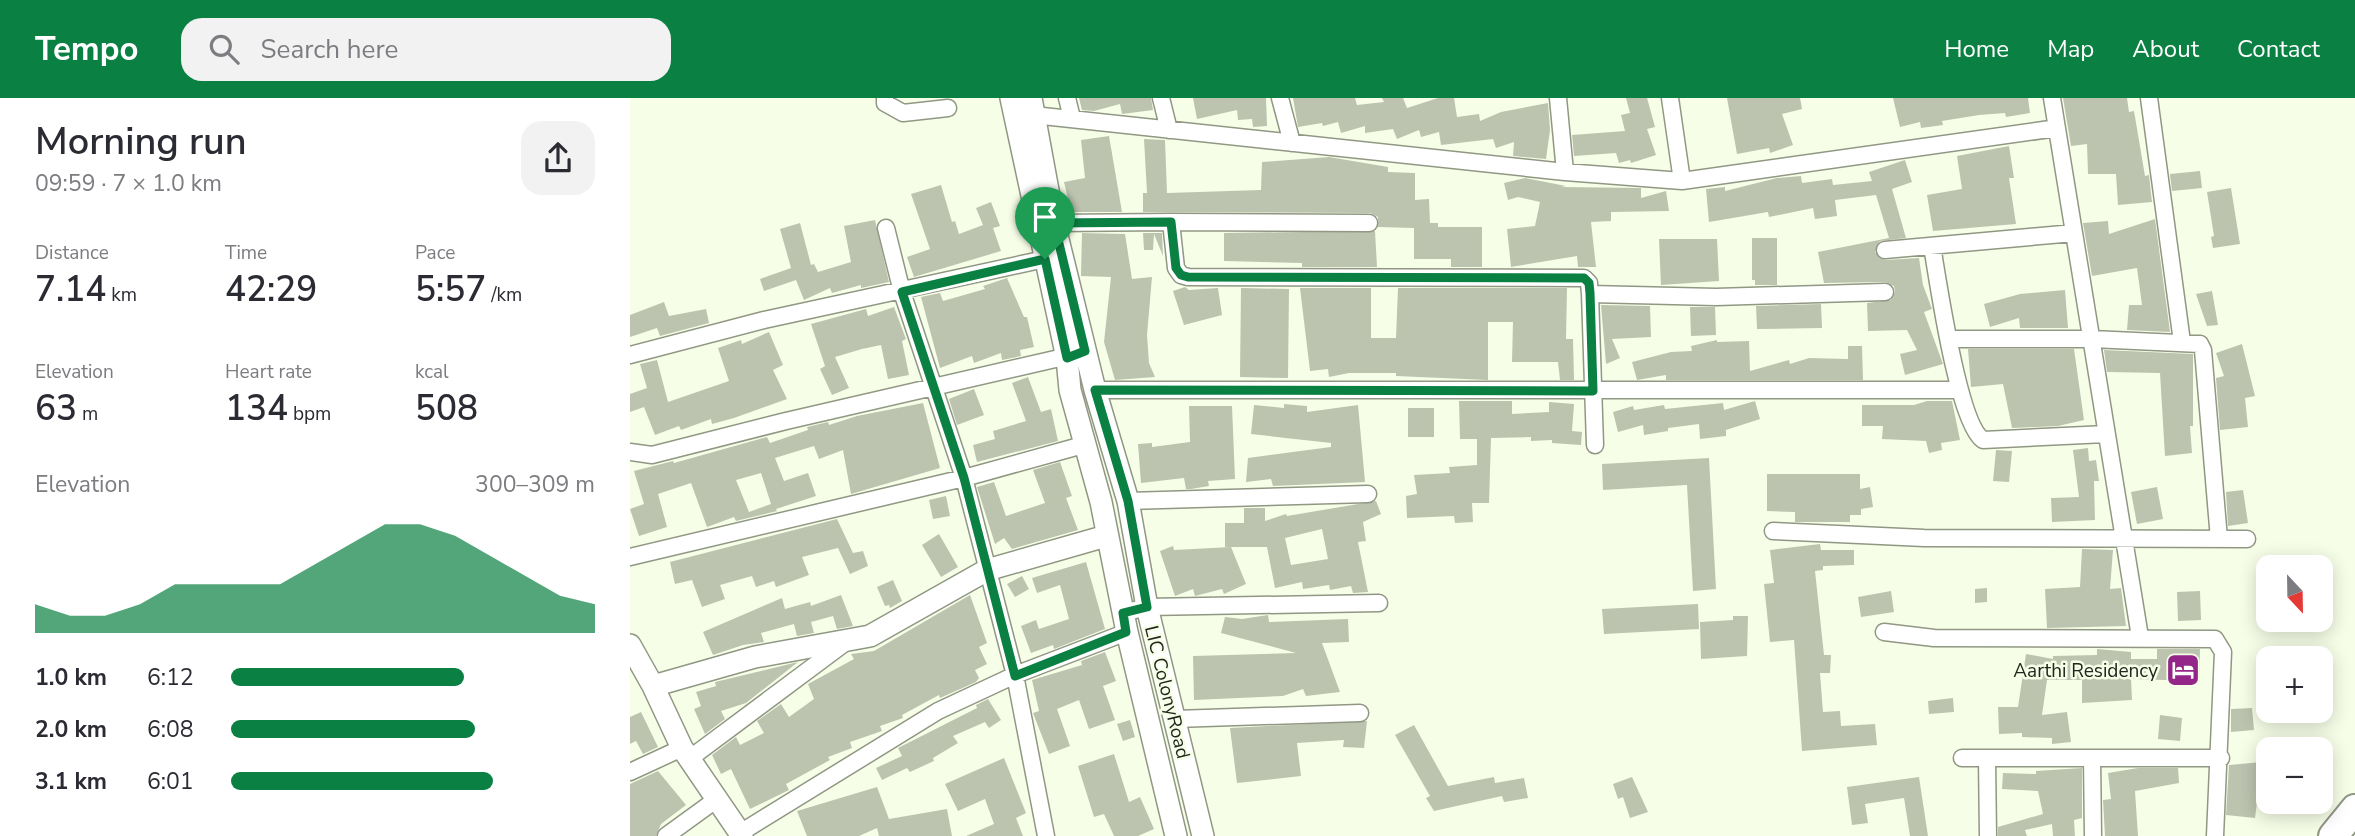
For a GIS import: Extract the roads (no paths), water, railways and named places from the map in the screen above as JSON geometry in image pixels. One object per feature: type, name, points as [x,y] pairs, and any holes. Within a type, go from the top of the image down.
[{"type":"highway","points":[[2333,836],[2355,808]]},
{"type":"main road","name":"LIC ColonyRoad","points":[[1023,106],[1054,223],[1076,355],[1070,390],[1083,445],[1101,502],[1125,622],[1177,836]]},
{"type":"main road","name":"LIC ColonyRoad","points":[[1023,106],[1045,259],[1076,355],[1095,390],[1128,501],[1147,607],[1203,836]]},
{"type":"main road","points":[[653,686],[755,657],[870,636],[987,570],[1106,537]]},
{"type":"main road","points":[[633,658],[653,686],[686,754],[741,835]]},
{"type":"street","points":[[885,98],[885,103],[902,113],[948,108]]},
{"type":"street","points":[[1067,98],[1072,118]]},
{"type":"street","points":[[1161,98],[1168,130]]},
{"type":"street","points":[[1280,98],[1292,143]]},
{"type":"street","points":[[1558,98],[1565,172]]},
{"type":"street","points":[[1670,98],[1682,181]]},
{"type":"street","points":[[2052,98],[2092,339],[2121,538],[2140,637]]},
{"type":"street","points":[[2150,98],[2182,342]]},
{"type":"street","points":[[1023,106],[1072,118],[1168,130],[1565,172],[1682,181],[2057,128]]},
{"type":"street","points":[[1171,222],[1176,268],[1181,275],[1188,277],[1584,278],[1589,283],[1590,293],[1595,445]]},
{"type":"street","points":[[1054,223],[1369,223]]},
{"type":"street","points":[[886,228],[902,292],[964,478],[1015,676],[1046,836]]},
{"type":"street","points":[[1885,250],[2074,233]]},
{"type":"street","points":[[1932,246],[1960,390],[1972,427],[1983,440],[2106,434]]},
{"type":"street","points":[[630,355],[764,320],[1045,259]]},
{"type":"street","points":[[1590,293],[1716,297],[1885,292]]},
{"type":"street","points":[[1950,339],[2092,339],[2200,344],[2203,350],[2219,539]]},
{"type":"street","points":[[630,452],[652,455],[1076,355]]},
{"type":"street","points":[[1095,390],[1960,390]]},
{"type":"street","points":[[630,557],[964,478],[1083,445]]},
{"type":"street","points":[[1128,501],[1368,494]]},
{"type":"street","points":[[1773,531],[1924,538],[2247,539]]},
{"type":"street","points":[[741,835],[939,711],[1125,622],[1147,607],[1379,603]]},
{"type":"street","points":[[1884,632],[1934,639],[2215,639],[2223,652],[2221,758],[2215,836]]},
{"type":"street","points":[[630,772],[686,754],[846,642]]},
{"type":"street","points":[[1175,719],[1360,713]]},
{"type":"street","points":[[1962,758],[2221,758]]},
{"type":"street","points":[[1987,758],[1987,836]]},
{"type":"street","points":[[2092,758],[2093,836]]},
{"type":"street","points":[[666,836],[717,799]]},
{"type":"place","name":"Aarthi Residency","points":[[2183,670]]}]
